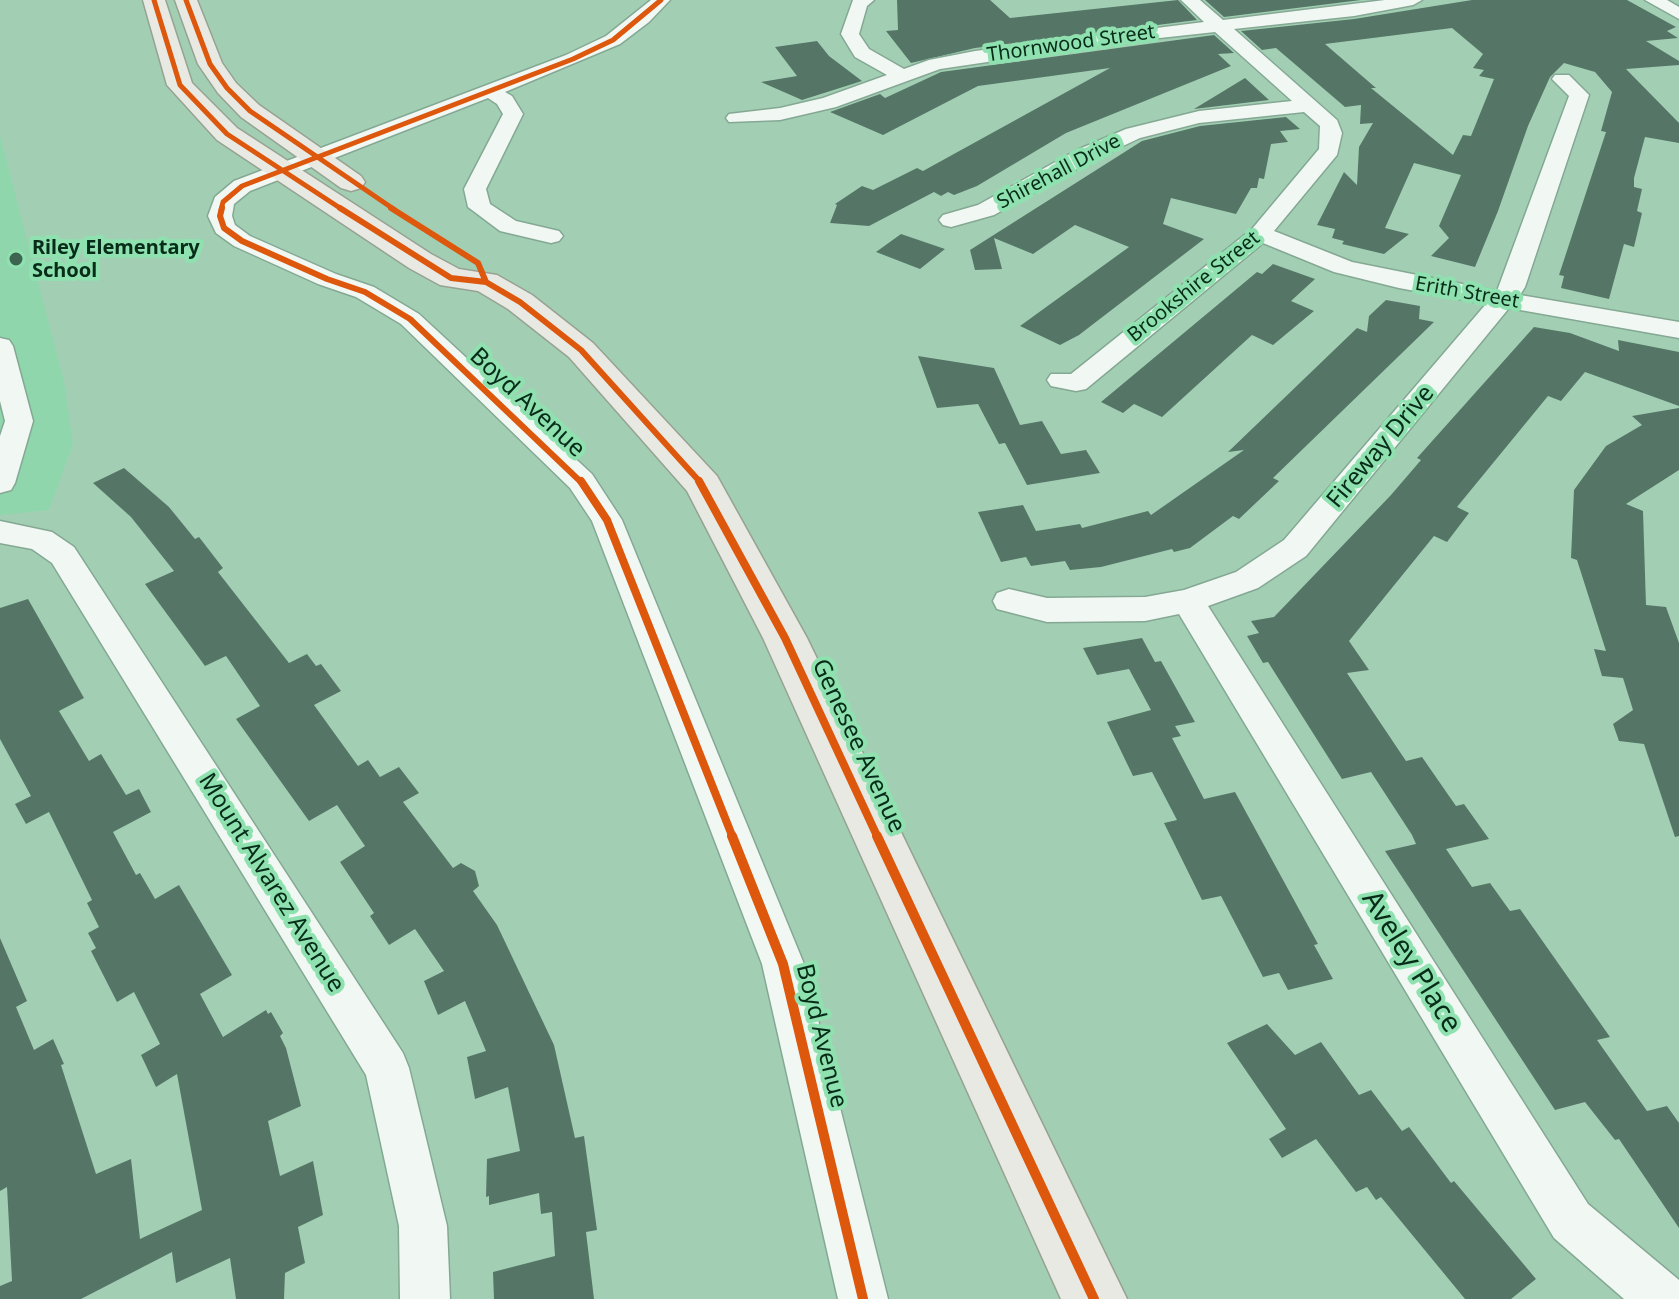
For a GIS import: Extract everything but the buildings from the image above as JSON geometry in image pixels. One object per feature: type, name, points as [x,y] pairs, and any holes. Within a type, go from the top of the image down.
[{"type":"main road","name":"Genesee Avenue","points":[[154,0],[180,85],[227,134],[278,170],[451,278],[486,282],[520,302],[581,350],[703,485],[785,638],[1094,1299]]},
{"type":"main road","name":"Genesee Avenue","points":[[186,0],[210,64],[227,88],[250,111],[313,157],[478,263],[486,282]]},
{"type":"street","name":"Boyd Avenue","points":[[661,0],[613,40],[573,59],[242,186],[223,202],[220,216],[224,228],[242,241],[327,279],[365,292],[410,319],[581,481],[607,520],[783,964],[863,1299]]},
{"type":"street","points":[[865,0],[859,4],[850,34],[862,53],[903,76]]},
{"type":"street","name":"Brookshire Street","points":[[1061,380],[1076,383],[1260,234],[1329,150],[1330,124],[1190,0]]},
{"type":"street","name":"Thornwood Street","points":[[736,118],[780,114],[829,103],[936,64],[975,57],[1354,11],[1413,0]]},
{"type":"street","points":[[1654,0],[1679,14]]},
{"type":"street","name":"Fireway Drive","points":[[1009,601],[1047,610],[1145,609],[1188,601],[1247,580],[1295,548],[1513,287],[1579,95],[1562,79]]},
{"type":"street","points":[[490,91],[505,100],[513,114],[475,189],[479,207],[508,226],[551,236]]},
{"type":"street","name":"Shirehall Drive","points":[[951,220],[986,210],[1085,155],[1133,133],[1199,117],[1310,105]]},
{"type":"street","name":"Erith Street","points":[[1260,234],[1343,267],[1427,287],[1679,330]]},
{"type":"street","points":[[0,346],[4,376],[19,421],[0,483]]},
{"type":"street","name":"Mount Alvarez Avenue","points":[[2,532],[41,540],[63,555],[387,1068],[423,1226],[425,1299]]},
{"type":"street","name":"Aveley Place","points":[[1188,601],[1571,1221],[1663,1299]]},
{"type":"shaded area","name":"Riley Elementary School","points":[[0,136],[64,382],[73,444],[49,510],[0,515]]},
{"type":"cycle path","points":[[154,0],[180,85],[227,134],[420,261],[451,278],[486,282],[520,302],[581,350],[703,485],[785,638],[1094,1299]]},
{"type":"cycle path","points":[[186,0],[210,64],[227,88],[250,111],[383,203],[478,263],[486,282]]},
{"type":"cycle path","points":[[661,0],[613,40],[573,59],[242,186],[223,202],[220,216],[224,228],[242,241],[327,279],[365,292],[410,319],[581,481],[607,520],[783,964],[863,1299]]},
{"type":"place","name":"Riley Elementary School","points":[[16,259]]}]
